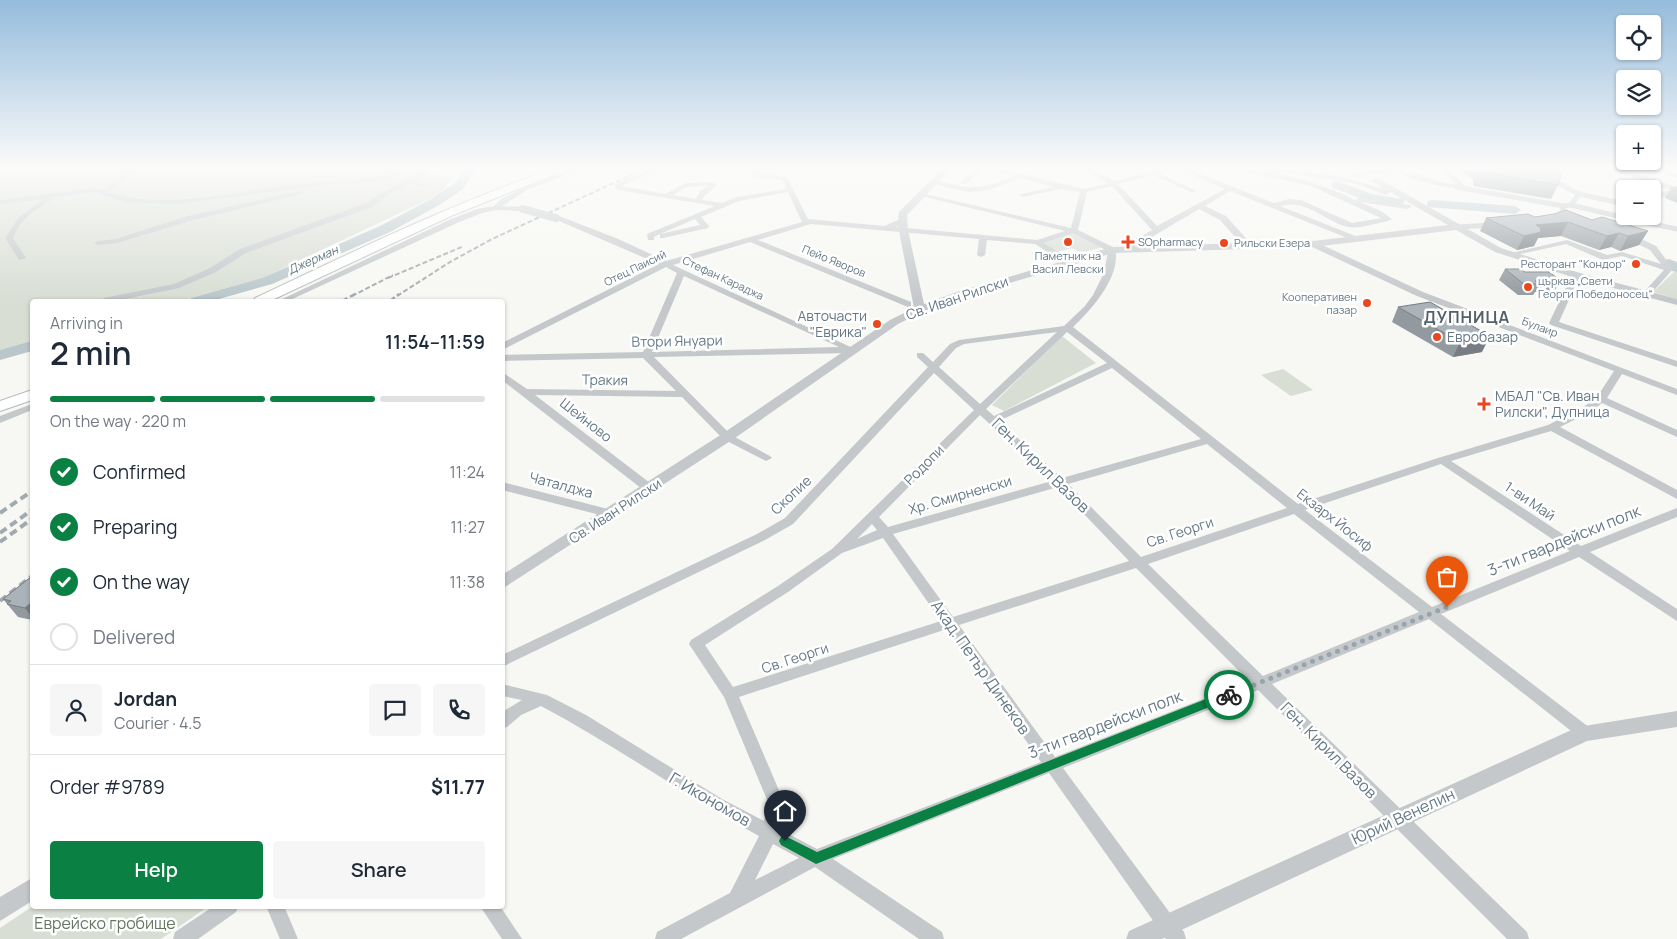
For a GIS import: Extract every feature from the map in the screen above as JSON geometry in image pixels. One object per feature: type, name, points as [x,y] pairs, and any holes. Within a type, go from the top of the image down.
[{"type":"main road","points":[[249,299],[434,213]]},
{"type":"main road","points":[[264,299],[449,213]]},
{"type":"main road","points":[[0,398],[30,388]]},
{"type":"main road","points":[[0,406],[30,396]]},
{"type":"street","points":[[22,258],[9,238],[12,228],[30,213]]},
{"type":"street","points":[[98,243],[117,241],[213,213]]},
{"type":"street","points":[[114,299],[176,286],[213,270],[260,244],[347,213]]},
{"type":"street","points":[[286,299],[464,217],[479,213]]},
{"type":"street","name":"Стефан Караджа","points":[[537,213],[556,218],[613,240],[852,350]]},
{"type":"street","points":[[696,217],[705,226],[656,238],[650,237],[705,213]]},
{"type":"street","points":[[801,213],[805,221],[811,222],[885,228],[903,226],[1037,242],[1074,231]]},
{"type":"street","points":[[903,213],[903,226],[920,309]]},
{"type":"street","points":[[997,213],[1074,231],[1112,250]]},
{"type":"street","points":[[1074,231],[1079,213]]},
{"type":"street","points":[[1140,213],[1156,230]]},
{"type":"street","points":[[1128,249],[1156,230],[1187,213]]},
{"type":"street","points":[[1213,213],[1223,218],[1249,247]]},
{"type":"street","points":[[1290,213],[1355,239]]},
{"type":"street","points":[[1325,213],[1352,225],[1388,219],[1376,213]]},
{"type":"street","points":[[1431,213],[1498,250],[1576,275],[1677,302]]},
{"type":"street","points":[[1551,219],[1560,216],[1561,213]]},
{"type":"street","name":"Отец Паисий","points":[[505,345],[666,264],[811,222]]},
{"type":"street","points":[[1457,227],[1502,224]]},
{"type":"street","points":[[1627,225],[1620,230],[1653,248],[1669,269]]},
{"type":"street","points":[[1656,225],[1677,230]]},
{"type":"street","name":"Св. Иван Рилски","points":[[505,581],[728,438],[894,322],[920,309],[964,293],[1112,250],[1313,244],[1457,227]]},
{"type":"street","points":[[981,255],[983,237]]},
{"type":"street","name":"Пейо Яворов","points":[[751,240],[908,304]]},
{"type":"street","points":[[1037,242],[1070,262]]},
{"type":"street","points":[[1511,254],[1567,242],[1606,258],[1622,254],[1669,269]]},
{"type":"street","name":"Булаир","points":[[1313,244],[1420,294],[1677,392]]},
{"type":"street","name":"Родопи","points":[[730,694],[696,644],[783,589],[836,552],[1042,350],[1068,328],[1097,297],[1111,263],[1112,250]]},
{"type":"street","points":[[1646,294],[1669,269]]},
{"type":"street","points":[[682,271],[646,355],[728,438],[766,458]]},
{"type":"street","points":[[1576,275],[1554,323],[1677,364]]},
{"type":"street","name":"Екзарх Йосиф","points":[[1068,328],[1296,510],[1585,733]]},
{"type":"street","name":"Скопие","points":[[505,661],[761,537],[789,521],[953,346],[962,342],[1037,330],[1068,328]]},
{"type":"street","name":"Втори Януари","points":[[505,358],[852,350]]},
{"type":"street","name":"Ген. Кирил Вазов","points":[[920,355],[982,409],[1060,482],[1520,939]]},
{"type":"street","points":[[994,420],[1113,364]]},
{"type":"street","name":"Св. Георги","points":[[730,694],[1139,562],[1442,460],[1552,427],[1586,410],[1600,399],[1620,370]]},
{"type":"street","name":"Шейново","points":[[505,378],[526,392],[650,489]]},
{"type":"street","name":"Тракия","points":[[526,392],[684,394]]},
{"type":"street","points":[[1600,399],[1677,434]]},
{"type":"street","points":[[0,420],[30,408]]},
{"type":"street","points":[[1552,427],[1677,495]]},
{"type":"street","name":"Хр. Смирненски","points":[[836,552],[885,532],[1210,440]]},
{"type":"street","name":"1-ви Май","points":[[1442,460],[1677,616]]},
{"type":"street","name":"Чаталджа","points":[[505,487],[612,514]]},
{"type":"street","name":"3-ти гвардейски полк","points":[[664,939],[692,922],[816,858],[1430,614],[1677,512]]},
{"type":"street","name":"Акад. Петър Динеков","points":[[872,516],[1172,932]]},
{"type":"street","name":"Г. Икономов","points":[[505,691],[542,699],[581,720],[716,804],[816,858],[935,939]]},
{"type":"street","points":[[730,694],[776,802],[770,833],[736,899]]},
{"type":"street","points":[[505,719],[524,706],[542,699]]},
{"type":"street","name":"Юрий Венелин","points":[[1137,939],[1172,932],[1398,819],[1585,733],[1677,719]]},
{"type":"street","points":[[0,910],[30,890]]},
{"type":"street","points":[[182,939],[226,909]]},
{"type":"street","points":[[276,909],[289,939]]},
{"type":"street","points":[[491,909],[512,939]]},
{"type":"green space","points":[[0,213],[400,213],[260,279],[187,299],[30,299],[30,342],[0,350]]},
{"type":"green space","points":[[1074,232],[1103,247],[1081,253],[1072,248],[1057,252],[1039,242]]},
{"type":"green space","points":[[1677,269],[1677,299],[1653,292]]},
{"type":"green space","points":[[1062,336],[1096,363],[1004,411],[992,405]]},
{"type":"green space","points":[[1283,369],[1313,390],[1291,396],[1261,375]]},
{"type":"green space","name":"Еврейско гробище","points":[[30,908],[205,909],[161,939],[0,939],[0,928]]},
{"type":"building","points":[[1558,213],[1573,213],[1592,220],[1602,217],[1616,221],[1616,225],[1628,225],[1648,231],[1628,236],[1619,233],[1607,236],[1568,222],[1536,225],[1540,227],[1541,232],[1524,236],[1486,218],[1528,214],[1535,217]]},
{"type":"building","points":[[1505,269],[1520,269],[1525,272],[1549,272],[1560,280],[1535,281],[1539,284],[1524,284]]},
{"type":"building","points":[[1430,302],[1490,336],[1460,342],[1398,307]]},
{"type":"building","points":[[30,578],[30,604],[25,608],[7,604],[11,601],[3,599]]},
{"type":"waterway","name":"Джерман","points":[[203,299],[267,281],[385,229],[415,213]]},
{"type":"waterway","points":[[1669,263],[1677,268]]},
{"type":"waterway","name":"Джерман","points":[[0,355],[30,347]]},
{"type":"railway","points":[[397,296],[450,262],[492,239],[549,213]]},
{"type":"railway","points":[[388,278],[464,246]]},
{"type":"railway","points":[[352,296],[393,275]]},
{"type":"railway","points":[[346,299],[355,294]]},
{"type":"railway","points":[[393,299],[399,294]]},
{"type":"railway","points":[[0,513],[30,492]]},
{"type":"railway","points":[[0,533],[30,511]]},
{"type":"railway","points":[[0,542],[30,520]]},
{"type":"railway","points":[[0,601],[30,578]]},
{"type":"way so far","points":[[1229,695],[1447,607]]},
{"type":"place","name":"Паметник на Васил Левски","points":[[1068,242]]},
{"type":"place","name":"SOpharmacy","points":[[1128,242]]},
{"type":"place","name":"Рильски Езера","points":[[1224,243]]},
{"type":"place","name":"Ресторант \"Кондор\"","points":[[1636,264]]},
{"type":"place","name":"църква „Свети Георги Победоносец“","points":[[1528,287]]},
{"type":"place","name":"Кооперативен пазар","points":[[1367,303]]},
{"type":"place","name":"Авточасти \"Еврика\"","points":[[877,324]]},
{"type":"place","name":"Евробазар","points":[[1437,337]]},
{"type":"place","name":"МБАЛ \"Св. Иван Рилски\", Дупница","points":[[1484,404]]},
{"type":"district","name":"ДУПНИЦА","points":[[1467,317]]},
{"type":"route","points":[[785,841],[816,858],[1050,764],[1229,695]]}]
